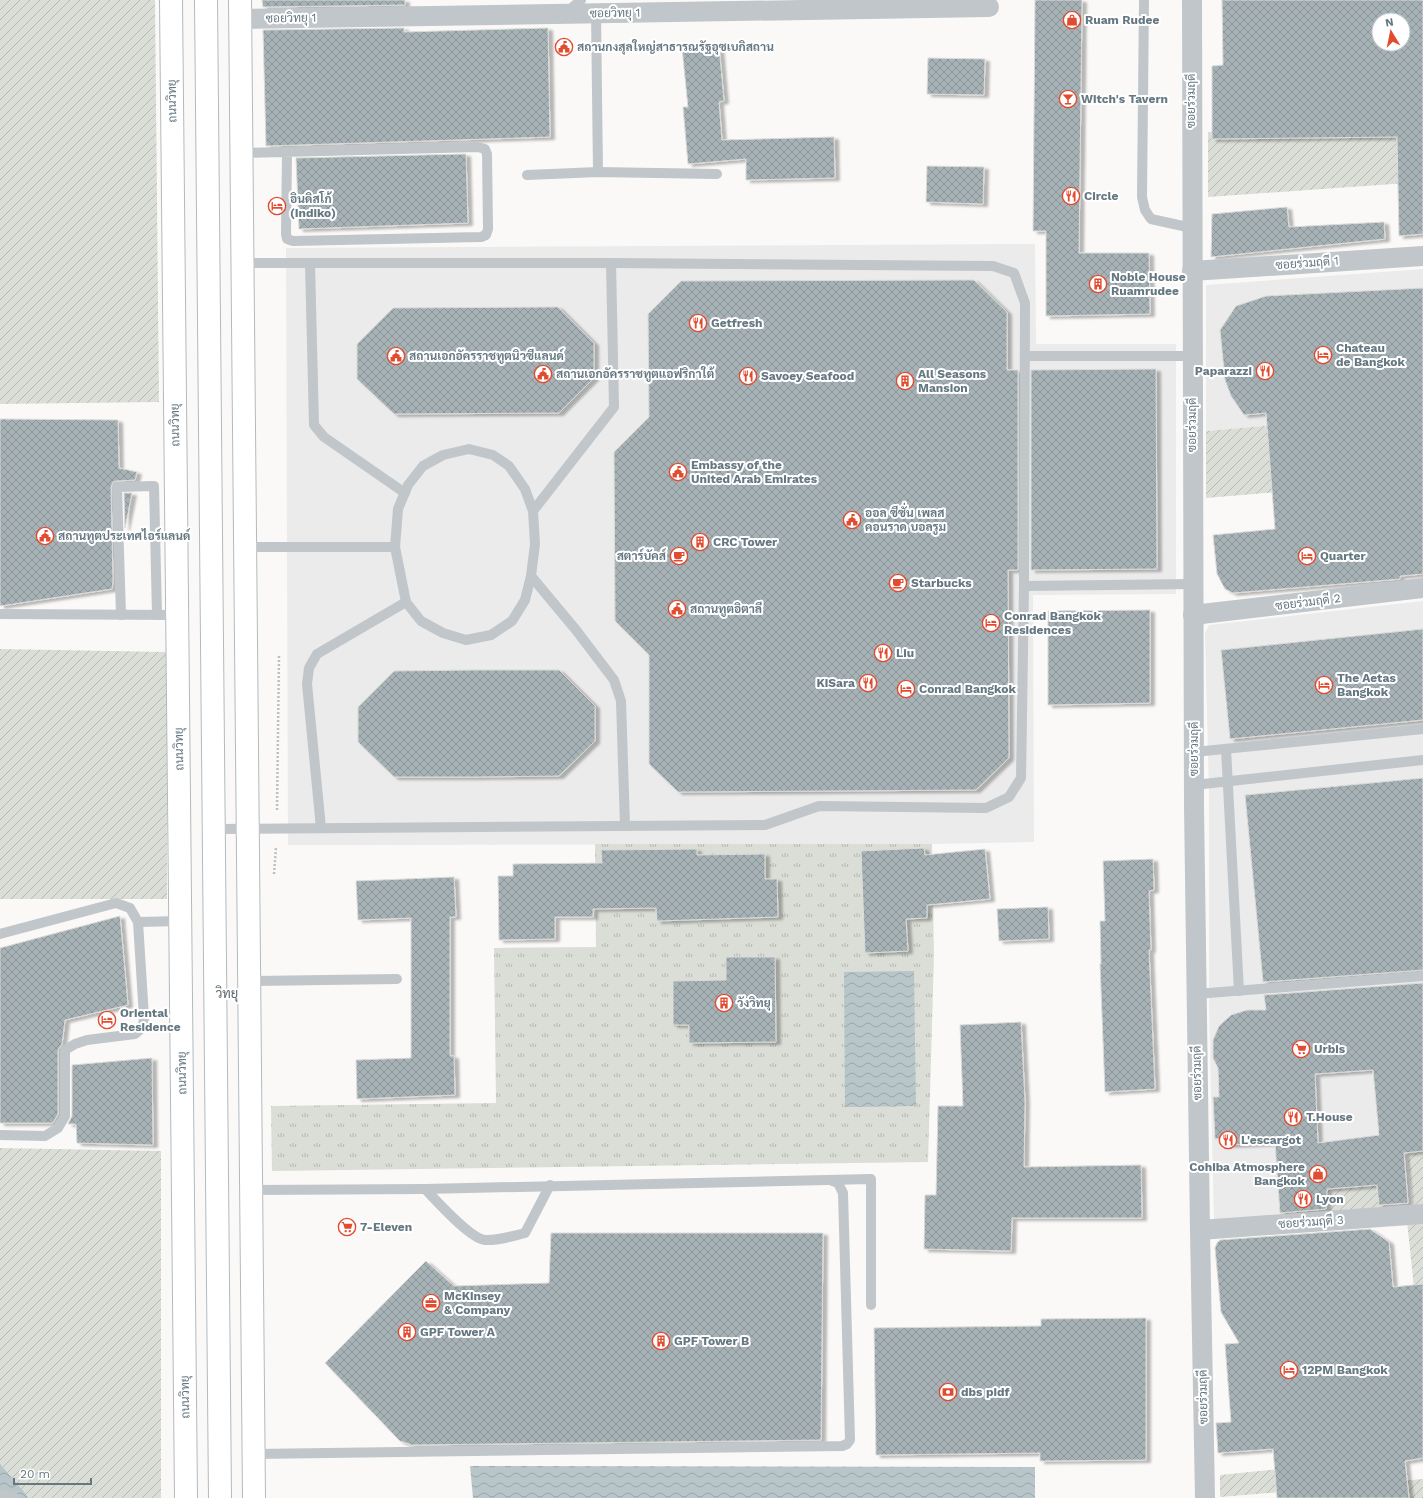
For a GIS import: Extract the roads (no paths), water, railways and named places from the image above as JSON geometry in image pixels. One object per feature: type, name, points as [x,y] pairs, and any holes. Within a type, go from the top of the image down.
[{"type":"main road","name":"ถนนวิทยุ","points":[[171,0],[167,615],[181,921],[186,1498]]},
{"type":"main road","points":[[206,0],[220,1498]]},
{"type":"main road","points":[[240,9],[254,1498]]},
{"type":"main road","points":[[214,762],[247,760]]},
{"type":"main road","points":[[218,1226],[251,1181]]},
{"type":"street","name":"ซอยร่วมฤดี","points":[[1192,0],[1194,785],[1196,994],[1205,1498]]},
{"type":"street","name":"ซอยวิทยุ 1","points":[[240,9],[565,14],[989,7]]},
{"type":"street","name":"ซอยร่วมฤดี 1","points":[[1192,271],[1423,256]]},
{"type":"street","name":"ซอยร่วมฤดี 2","points":[[1193,615],[1423,588]]},
{"type":"street","name":"ซอยร่วมฤดี 3","points":[[1200,1230],[1423,1214]]},
{"type":"lane","points":[[565,14],[581,0]]},
{"type":"lane","points":[[1144,0],[1142,197],[1145,210],[1151,219],[1192,228]]},
{"type":"lane","points":[[596,13],[598,172]]},
{"type":"lane","points":[[242,153],[478,147],[485,149],[487,154],[488,229],[486,235],[481,237],[293,241],[287,239],[287,152]]},
{"type":"lane","points":[[527,175],[598,172],[716,174]]},
{"type":"lane","points":[[214,829],[765,825],[819,806],[986,808],[1009,797],[1021,778],[1024,586],[1025,303],[1014,273],[993,266],[611,263],[242,263]]},
{"type":"lane","points":[[310,263],[314,426],[324,438],[405,492]]},
{"type":"lane","points":[[532,511],[614,407],[611,263]]},
{"type":"lane","points":[[1025,356],[1192,356]]},
{"type":"lane","points":[[468,449],[493,454],[508,466],[525,489],[532,511],[534,544],[531,576],[524,600],[512,621],[491,635],[466,640],[443,633],[421,621],[406,602],[395,547],[398,509],[405,492],[408,485],[423,466],[443,455],[468,449]]},
{"type":"lane","points":[[0,614],[121,615],[167,615],[154,486],[117,487],[121,615]]},
{"type":"lane","points":[[245,546],[395,547]]},
{"type":"lane","points":[[531,576],[576,630],[614,680],[621,701],[625,826]]},
{"type":"lane","points":[[1024,586],[1193,584]]},
{"type":"lane","points":[[321,828],[307,684],[309,668],[317,654],[406,602]]},
{"type":"lane","points":[[1194,752],[1423,729]]},
{"type":"lane","points":[[1226,749],[1239,991]]},
{"type":"lane","points":[[1194,785],[1423,760]]},
{"type":"lane","points":[[0,934],[116,903],[130,908],[138,922],[144,1017],[143,1027],[135,1034],[87,1040],[75,1044],[65,1050],[65,1116],[58,1128],[44,1136],[0,1135]]},
{"type":"lane","points":[[138,922],[181,921]]},
{"type":"lane","points":[[1196,994],[1423,976]]},
{"type":"lane","points":[[248,981],[397,979]]},
{"type":"lane","points":[[251,1181],[425,1189],[871,1178],[871,1305]]},
{"type":"lane","points":[[254,1454],[842,1446],[847,1444],[850,1440],[843,1193],[838,1183],[830,1180]]},
{"type":"lane","points":[[425,1189],[463,1228],[484,1240],[525,1233],[550,1186]]},
{"type":"lane","points":[[0,1496],[11,1496],[15,1498]]},
{"type":"water","points":[[914,971],[916,1106],[845,1107],[844,972]]},
{"type":"water","points":[[0,1464],[25,1493],[28,1498],[0,1498]]},
{"type":"water","points":[[470,1466],[1035,1467],[1035,1498],[473,1498]]},
{"type":"place","name":"Ruam Rudee","points":[[1072,20]]},
{"type":"place","name":"สถานกงสุลใหญ่สาธารณรัฐอุซเบกิสถาน","points":[[564,47]]},
{"type":"place","name":"Witch's Tavern","points":[[1068,99]]},
{"type":"place","name":"Circle","points":[[1071,196]]},
{"type":"place","name":"อินดิสโก้ (Indiko)","points":[[277,206]]},
{"type":"place","name":"Noble House Ruamrudee","points":[[1098,284]]},
{"type":"place","name":"Getfresh","points":[[698,323]]},
{"type":"place","name":"Chateau de Bangkok","points":[[1323,355]]},
{"type":"place","name":"สถานเอกอัครราชทูตนิวซีแลนด์","points":[[396,356]]},
{"type":"place","name":"Paparazzi","points":[[1265,371]]},
{"type":"place","name":"สถานเอกอัครราชทูตแอฟริกาใต้","points":[[543,374]]},
{"type":"place","name":"Savoey Seafood","points":[[748,376]]},
{"type":"place","name":"All Seasons Mansion","points":[[905,381]]},
{"type":"place","name":"Embassy of the United Arab Emirates","points":[[678,472]]},
{"type":"place","name":"ออล ซีซั่น เพลส คอนราด บอลรูม","points":[[852,520]]},
{"type":"place","name":"สถานทูตประเทศไอร์แลนด์","points":[[45,536]]},
{"type":"place","name":"CRC Tower","points":[[700,542]]},
{"type":"place","name":"สตาร์บัคส์","points":[[679,556]]},
{"type":"place","name":"Quarter","points":[[1307,556]]},
{"type":"place","name":"Starbucks","points":[[898,583]]},
{"type":"place","name":"สถานทูตอิตาลี","points":[[677,609]]},
{"type":"place","name":"Conrad Bangkok Residences","points":[[991,623]]},
{"type":"place","name":"Liu","points":[[883,653]]},
{"type":"place","name":"KiSara","points":[[868,683]]},
{"type":"place","name":"The Aetas Bangkok","points":[[1324,685]]},
{"type":"place","name":"Conrad Bangkok","points":[[906,689]]},
{"type":"place","name":"วังวิทยุ","points":[[724,1003]]},
{"type":"place","name":"Oriental Residence","points":[[107,1020]]},
{"type":"place","name":"Urbis","points":[[1301,1049]]},
{"type":"place","name":"T.House","points":[[1293,1117]]},
{"type":"place","name":"L'escargot","points":[[1228,1140]]},
{"type":"place","name":"Cohiba Atmosphere Bangkok","points":[[1318,1174]]},
{"type":"place","name":"Lyon","points":[[1303,1199]]},
{"type":"place","name":"7-Eleven","points":[[347,1227]]},
{"type":"place","name":"McKinsey & Company","points":[[431,1303]]},
{"type":"place","name":"GPF Tower A","points":[[407,1332]]},
{"type":"place","name":"GPF Tower B","points":[[661,1341]]},
{"type":"place","name":"12PM Bangkok","points":[[1289,1370]]},
{"type":"place","name":"dbs pidf","points":[[948,1392]]},
{"type":"district","name":"วิทยุ","points":[[227,993]]}]
